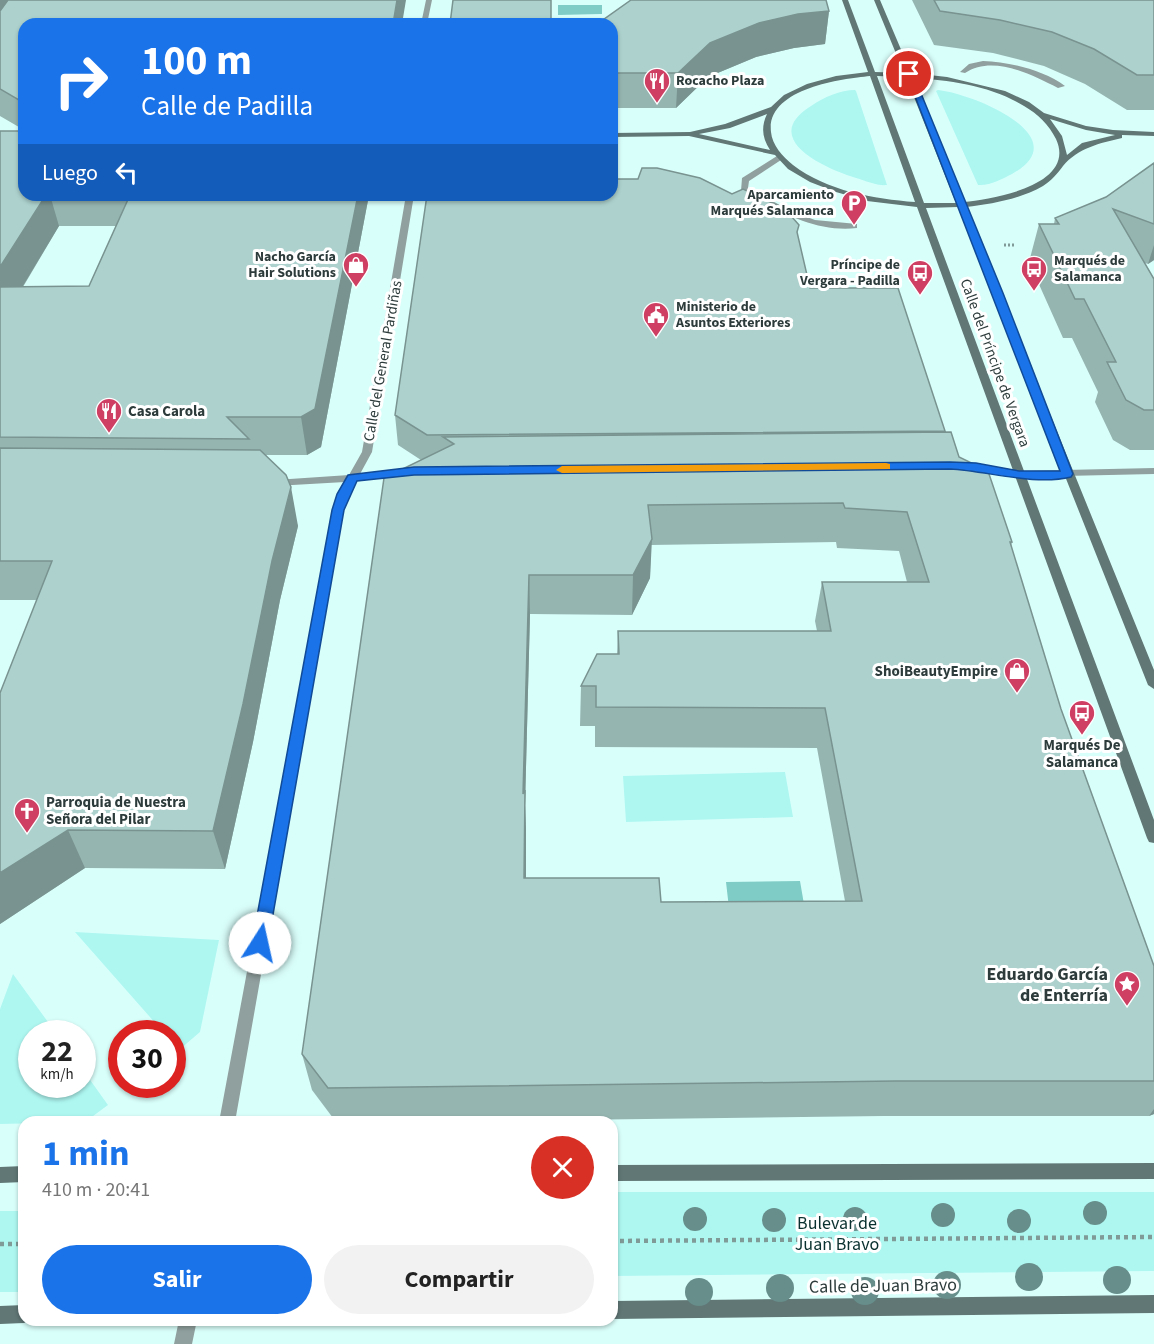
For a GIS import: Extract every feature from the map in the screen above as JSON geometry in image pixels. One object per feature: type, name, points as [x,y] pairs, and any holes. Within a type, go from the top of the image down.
[{"type":"main road","name":"Calle del Príncipe de Vergara","points":[[845,0],[1154,838]]},
{"type":"main road","name":"Calle del Príncipe de Vergara","points":[[877,0],[962,205],[1067,474],[1154,685]]},
{"type":"main road","points":[[1128,135],[1085,145],[1062,163],[1050,178],[1028,191],[998,200],[962,205],[921,205],[883,201],[848,193],[817,182],[792,168],[778,156],[768,142],[765,130],[766,119],[772,109],[784,98],[801,89],[830,80],[872,74],[909,74],[943,78],[979,86],[1020,101],[1037,111],[1089,129],[1128,135],[1153,135]]},
{"type":"main road","points":[[618,135],[688,134],[727,126],[772,109]]},
{"type":"main road","points":[[1037,111],[1055,129],[1064,150],[1062,163]]},
{"type":"main road","points":[[688,134],[778,156]]},
{"type":"main road","points":[[618,1173],[1154,1171]]},
{"type":"main road","points":[[0,1174],[18,1174]]},
{"type":"main road","name":"Calle de Juan Bravo","points":[[618,1310],[1154,1304]]},
{"type":"main road","points":[[0,1315],[18,1314]]},
{"type":"street","points":[[425,18],[429,0]]},
{"type":"street","points":[[963,72],[968,66],[987,62],[1032,74],[1061,86]]},
{"type":"street","points":[[778,156],[745,180],[744,189],[788,213],[814,222],[854,226]]},
{"type":"street","name":"Calle del General Pardiñas","points":[[228,1116],[338,510],[343,494],[367,452],[410,201]]},
{"type":"street","points":[[950,466],[976,467],[1019,474],[1154,471]]},
{"type":"street","points":[[263,483],[309,483],[426,471]]},
{"type":"street","points":[[183,1344],[187,1326]]},
{"type":"path","points":[[618,1241],[1154,1237]]},
{"type":"path","points":[[0,1244],[18,1244]]},
{"type":"green space","points":[[855,90],[887,185],[872,183],[829,168],[802,151],[794,141],[791,130],[796,118],[821,100],[844,91]]},
{"type":"green space","points":[[936,91],[973,99],[1013,119],[1027,132],[1034,145],[1030,160],[1004,178],[978,185]]},
{"type":"green space","points":[[785,772],[793,817],[626,822],[623,776]]},
{"type":"green space","points":[[75,932],[219,940],[200,1032],[186,1044],[186,1020],[153,1020]]},
{"type":"green space","points":[[13,974],[47,1020],[18,1020],[18,1098],[96,1098],[96,1088],[108,1105],[93,1116],[18,1116],[18,1124],[0,1124],[0,1009]]},
{"type":"green space","name":"Bulevar de Juan Bravo","points":[[618,1192],[1154,1192],[1154,1271],[618,1276]]},
{"type":"green space","points":[[0,1211],[18,1211],[18,1292],[0,1292]]},
{"type":"shaded area","points":[[558,5],[602,5],[602,14],[558,15]]},
{"type":"shaded area","points":[[800,881],[806,916],[730,917],[726,882]]},
{"type":"building","points":[[8,0],[397,0],[394,18],[18,18],[18,100],[0,89],[0,11]]},
{"type":"building","points":[[453,0],[551,0],[551,18],[451,18]]},
{"type":"building","points":[[631,0],[826,0],[829,11],[798,14],[759,23],[710,43],[678,73],[618,73],[618,18],[605,18]]},
{"type":"building","points":[[934,0],[1154,0],[1154,75],[1137,75],[1094,49],[1052,32],[1000,20],[940,11]]},
{"type":"building","points":[[0,131],[18,131],[18,201],[42,201],[0,267]]},
{"type":"building","points":[[1154,163],[1154,224],[1113,209],[1154,279],[1154,410],[1144,410],[1126,400],[1107,362],[1116,362],[1084,299],[1075,299],[1039,224],[1059,224],[1055,218],[1106,197]]},
{"type":"building","name":"Ministerio de Asuntos Exteriores","points":[[642,168],[657,168],[700,178],[732,194],[743,189],[785,209],[799,225],[797,232],[810,288],[898,288],[945,431],[427,435],[395,415],[426,201],[618,201],[618,179],[638,179]]},
{"type":"building","points":[[127,201],[357,201],[315,409],[301,417],[227,417],[249,439],[0,437],[0,287],[89,286]]},
{"type":"building","points":[[951,432],[959,457],[988,471],[1012,542],[1010,542],[1061,709],[1154,966],[1154,1081],[895,1081],[328,1088],[302,1054],[384,478],[454,444],[443,437]],"holes":[[[843,503],[845,508],[907,512],[929,582],[822,582],[831,631],[618,631],[619,654],[597,654],[581,686],[596,686],[596,707],[825,708],[862,901],[661,902],[659,878],[524,878],[525,790],[523,794],[529,575],[633,575],[652,539],[648,505]]]},
{"type":"building","points":[[0,448],[260,450],[286,475],[291,487],[272,561],[243,704],[213,831],[68,830],[0,873],[0,693],[52,561],[0,561]]},
{"type":"slow traffic","points":[[562,470],[886,467]]},
{"type":"place","name":"Rocacho Plaza","points":[[657,104]]},
{"type":"place","name":"Aparcamiento Marqués Salamanca","points":[[854,226]]},
{"type":"place","name":"Nacho García Hair Solutions","points":[[356,288]]},
{"type":"place","name":"Marqués de Salamanca","points":[[1034,292]]},
{"type":"place","name":"Príncipe de Vergara - Padilla","points":[[920,296]]},
{"type":"place","name":"Ministerio de Asuntos Exteriores","points":[[656,338]]},
{"type":"place","name":"Casa Carola","points":[[109,434]]},
{"type":"place","name":"ShoiBeautyEmpire","points":[[1017,694]]},
{"type":"place","name":"Marqués De Salamanca","points":[[1082,736]]},
{"type":"place","name":"Parroquia de Nuestra Señora del Pilar","points":[[27,834]]},
{"type":"place","name":"Eduardo García de Enterría","points":[[1127,1007]]},
{"type":"route","points":[[260,943],[338,510],[343,494],[352,478],[414,471],[950,466],[976,467],[1019,474],[1067,474],[998,293],[909,74]]}]
